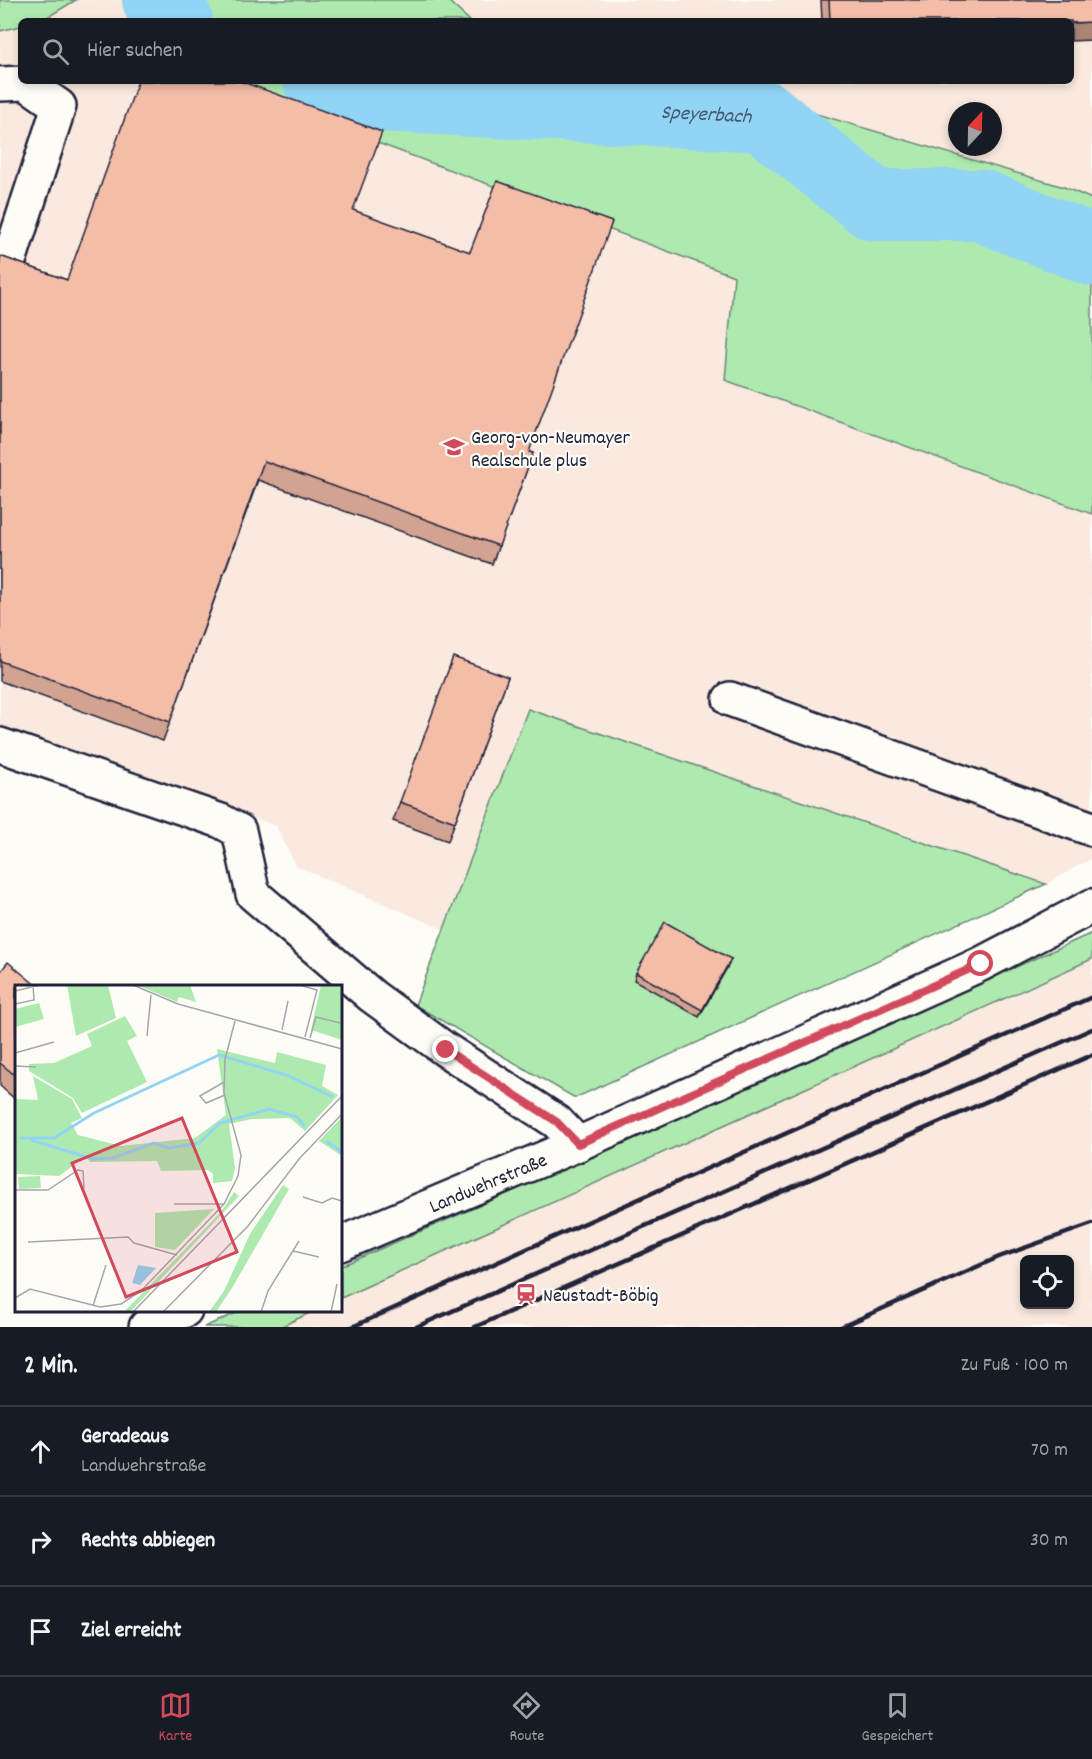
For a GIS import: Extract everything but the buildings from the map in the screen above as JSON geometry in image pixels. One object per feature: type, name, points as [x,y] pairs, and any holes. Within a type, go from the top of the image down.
[{"type":"street","points":[[0,84],[18,83]]},
{"type":"street","points":[[9,261],[59,106],[27,84]]},
{"type":"street","points":[[730,699],[1092,829]]},
{"type":"street","points":[[0,745],[221,821],[243,822],[253,894],[372,996],[446,1050],[557,1122],[578,1144]]},
{"type":"street","name":"Landwehrstraße","points":[[342,1243],[578,1144],[981,964],[1092,906]]},
{"type":"street","points":[[146,1327],[183,1312]]},
{"type":"shaded area","points":[[76,0],[147,0],[149,18],[46,18]]},
{"type":"shaded area","points":[[447,0],[1092,0],[1092,199],[1064,187],[959,156],[1002,156],[1002,102],[948,102],[948,153],[715,84],[1074,84],[1074,18],[467,18]]},
{"type":"shaded area","name":"Georg-von-Neumayer Realschule plus","points":[[18,27],[18,84],[220,84],[734,276],[726,380],[1092,514],[1092,858],[1046,884],[529,710],[445,930],[296,866],[276,826],[0,729],[0,31]]},
{"type":"shaded area","points":[[1092,959],[1092,1327],[280,1327],[312,1312],[342,1312],[342,1297]]},
{"type":"green space","points":[[0,0],[76,0],[46,18],[18,18],[18,27],[0,31]]},
{"type":"green space","points":[[147,0],[447,0],[467,18],[149,18]]},
{"type":"green space","points":[[220,84],[715,84],[948,153],[948,156],[959,156],[1064,187],[1092,199],[1092,514],[725,380],[734,276]]},
{"type":"green space","points":[[528,709],[1046,884],[575,1098],[415,1005]]},
{"type":"green space","points":[[1092,933],[1092,959],[342,1298],[342,1266],[650,1131]]},
{"type":"green space","points":[[239,1312],[312,1312],[280,1327],[204,1327]]},
{"type":"waterway","name":"Speyerbach","points":[[158,0],[174,18]]},
{"type":"waterway","name":"Speyerbach","points":[[328,84],[361,95],[763,116],[874,205],[980,205],[1092,250]]},
{"type":"railway","points":[[352,1327],[1092,997]]},
{"type":"railway","points":[[416,1327],[1092,1029]]},
{"type":"railway","points":[[475,1327],[1092,1055]]},
{"type":"railway","points":[[841,1327],[999,1257],[1092,1224]]},
{"type":"place","name":"Georg-von-Neumayer Realschule plus","points":[[454,447]]},
{"type":"place","name":"Neustadt-Böbig","points":[[526,1294]]},
{"type":"route","points":[[446,1050],[557,1122],[578,1144],[981,964]]}]
